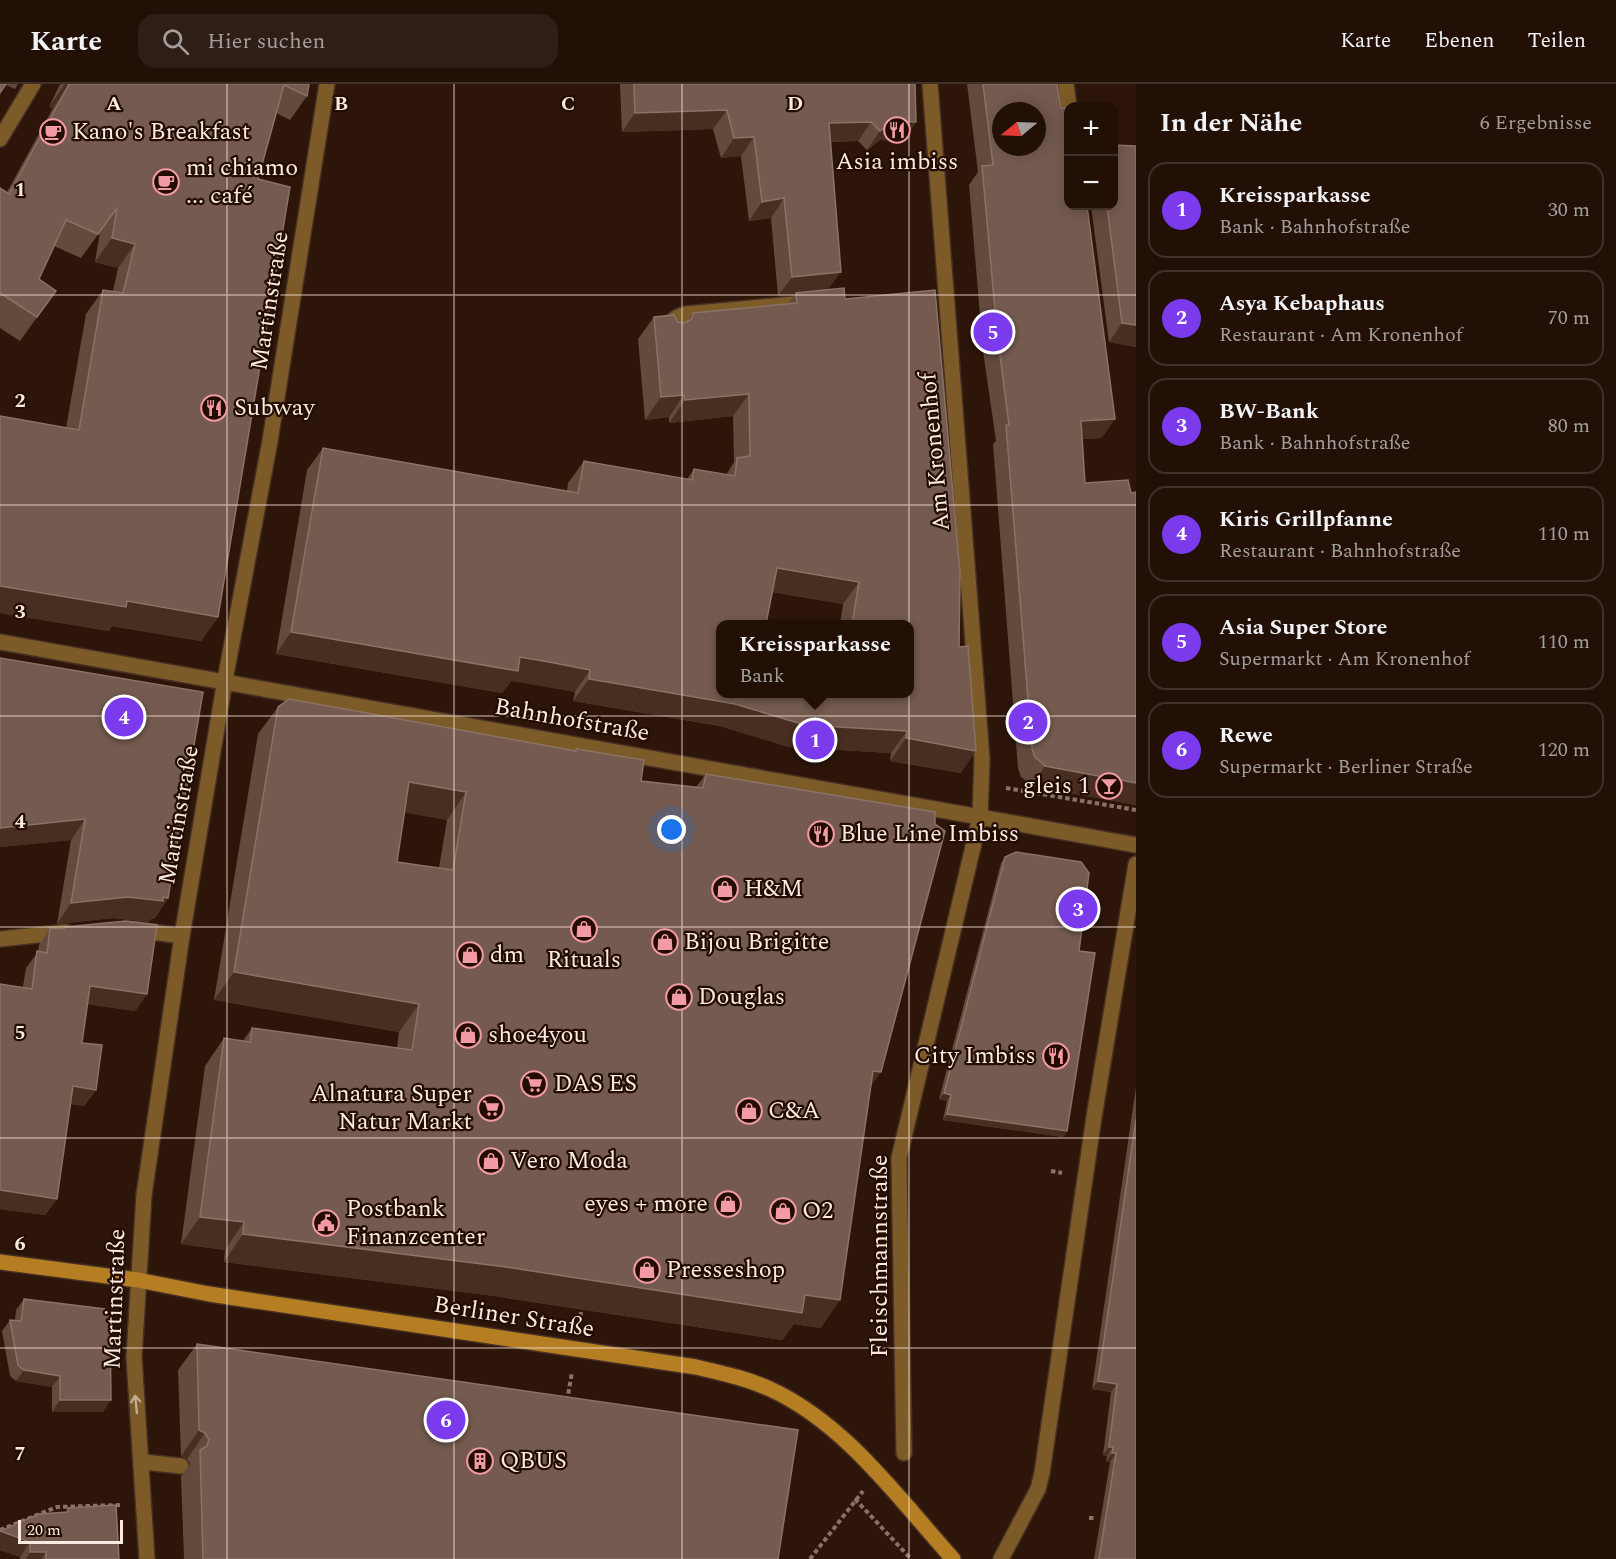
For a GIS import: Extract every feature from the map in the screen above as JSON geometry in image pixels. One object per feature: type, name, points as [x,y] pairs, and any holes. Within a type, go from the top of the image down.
[{"type":"main road","name":"Berliner Straße","points":[[0,1262],[138,1280],[296,1308],[696,1367],[737,1377],[770,1389],[809,1412],[845,1442],[879,1476],[953,1559]]},
{"type":"street","points":[[0,139],[33,84]]},
{"type":"street","name":"Martinstraße","points":[[147,1559],[143,1462],[134,1357],[144,1195],[182,936],[225,680],[275,410],[327,84]]},
{"type":"street","name":"Am Kronenhof","points":[[930,84],[938,290],[967,548],[983,784],[980,817]]},
{"type":"street","points":[[1066,84],[1068,102]]},
{"type":"street","points":[[668,336],[667,329],[673,319],[686,314],[825,301]]},
{"type":"street","name":"Bahnhofstraße","points":[[0,642],[225,680],[1136,845]]},
{"type":"street","name":"Fleischmannstraße","points":[[904,1453],[899,1158],[980,817]]},
{"type":"street","points":[[1001,1559],[1038,1489],[1042,1473],[1094,1117],[1136,864]]},
{"type":"street","points":[[122,928],[182,936]]},
{"type":"street","points":[[0,939],[80,931]]},
{"type":"street","points":[[143,1462],[181,1466]]},
{"type":"path","points":[[983,784],[1136,810]]},
{"type":"path","points":[[1100,814],[1101,804]]},
{"type":"path","points":[[580,1322],[581,1311]]},
{"type":"path","points":[[810,1559],[855,1499],[879,1476]]},
{"type":"path","points":[[855,1499],[911,1559]]},
{"type":"path","points":[[0,1530],[57,1507],[145,1504]]},
{"type":"path","points":[[1089,1518],[1095,1518]]},
{"type":"building","points":[[0,84],[6,84],[0,93]]},
{"type":"building","points":[[69,84],[309,84],[307,96],[284,85],[258,179],[290,187],[218,617],[127,601],[126,607],[0,586],[0,416],[79,430],[103,290],[123,293],[135,244],[112,238],[117,208],[98,234],[66,220],[39,279],[56,291],[37,317],[0,293],[0,188],[9,194]]},
{"type":"building","points":[[634,84],[915,84],[916,122],[893,121],[880,131],[871,122],[829,123],[841,272],[792,277],[784,198],[762,202],[754,137],[734,138],[727,110],[635,113]]},
{"type":"building","points":[[983,84],[1057,84],[1061,108],[1064,108],[1064,210],[1088,210],[1115,419],[1081,421],[1085,483],[1128,480],[1131,493],[1136,492],[1136,783],[1045,766],[1035,757],[1032,749],[1006,425],[1009,425],[997,332],[982,166],[993,165]]},
{"type":"building","points":[[1118,145],[1136,146],[1136,325],[1122,323],[1108,210],[1118,210]]},
{"type":"building","points":[[844,288],[845,299],[935,290],[960,573],[959,647],[968,646],[976,751],[906,738],[907,731],[805,725],[735,704],[589,679],[590,670],[549,662],[520,657],[518,671],[291,632],[323,448],[578,493],[584,461],[692,480],[694,469],[735,476],[737,458],[750,456],[749,394],[685,400],[684,395],[661,397],[654,317],[674,315],[678,322],[684,323],[692,319],[693,313],[797,303],[796,293]]},
{"type":"building","points":[[0,658],[203,692],[168,898],[163,897],[163,901],[128,897],[71,903],[85,819],[0,828]]},
{"type":"building","name":"DAS ES","points":[[289,699],[576,751],[576,749],[644,760],[641,781],[703,788],[706,774],[935,812],[935,824],[945,831],[881,1072],[873,1071],[840,1300],[805,1295],[802,1313],[506,1267],[243,1234],[244,1222],[200,1217],[224,1038],[250,1042],[252,1028],[412,1050],[419,1004],[234,972],[278,707]],"holes":[[[409,782],[466,792],[453,870],[397,862]]]},
{"type":"building","points":[[1016,852],[1081,862],[1089,873],[1079,951],[1095,953],[1067,1131],[947,1114],[951,1095],[944,1093],[1005,857]]},
{"type":"building","points":[[126,921],[157,925],[147,994],[90,986],[82,1043],[102,1045],[96,1090],[73,1086],[57,1199],[0,1190],[0,984],[32,989],[37,951],[47,953],[50,928],[64,929],[65,927]]},
{"type":"building","points":[[1136,1119],[1136,1559],[1099,1559],[1116,1453],[1112,1453],[1113,1447],[1109,1447],[1117,1384],[1098,1381]]},
{"type":"building","points":[[24,1299],[105,1309],[110,1318],[111,1400],[60,1400],[60,1376],[24,1370],[18,1365],[10,1320],[21,1321]]},
{"type":"building","name":"QBUS","points":[[197,1344],[798,1430],[778,1559],[203,1559],[200,1450],[207,1446],[209,1440],[205,1433],[199,1430]]},
{"type":"building","points":[[116,1505],[119,1559],[46,1559],[46,1552],[30,1552],[30,1542],[0,1531],[39,1514],[68,1512],[68,1508]]},
{"type":"place","name":"Asia imbiss","points":[[897,130]]},
{"type":"place","name":"Kano's Breakfast","points":[[53,132]]},
{"type":"place","name":"mi chiamo ... café","points":[[166,182]]},
{"type":"place","name":"Asia Super Store","points":[[993,332]]},
{"type":"place","name":"Subway","points":[[214,408]]},
{"type":"place","name":"Kiris Grillpfanne","points":[[124,717]]},
{"type":"place","name":"Asya Kebaphaus","points":[[1028,722]]},
{"type":"place","name":"Kreissparkasse","points":[[815,740]]},
{"type":"place","name":"gleis 1","points":[[1109,786]]},
{"type":"place","name":"Blue Line Imbiss","points":[[821,834]]},
{"type":"place","name":"H&M","points":[[725,889]]},
{"type":"place","name":"BW-Bank","points":[[1078,909]]},
{"type":"place","name":"Rituals","points":[[584,929]]},
{"type":"place","name":"Bijou Brigitte","points":[[665,942]]},
{"type":"place","name":"dm","points":[[470,955]]},
{"type":"place","name":"Douglas","points":[[679,997]]},
{"type":"place","name":"shoe4you","points":[[468,1035]]},
{"type":"place","name":"City Imbiss","points":[[1056,1056]]},
{"type":"place","name":"DAS ES","points":[[534,1084]]},
{"type":"place","name":"Alnatura Super Natur Markt","points":[[491,1108]]},
{"type":"place","name":"C&A","points":[[749,1111]]},
{"type":"place","name":"Vero Moda","points":[[491,1161]]},
{"type":"place","name":"eyes + more","points":[[728,1204]]},
{"type":"place","name":"O2","points":[[783,1211]]},
{"type":"place","name":"Postbank Finanzcenter","points":[[326,1223]]},
{"type":"place","name":"Presseshop","points":[[647,1270]]},
{"type":"place","name":"Rewe","points":[[446,1420]]},
{"type":"place","name":"QBUS","points":[[480,1461]]}]
